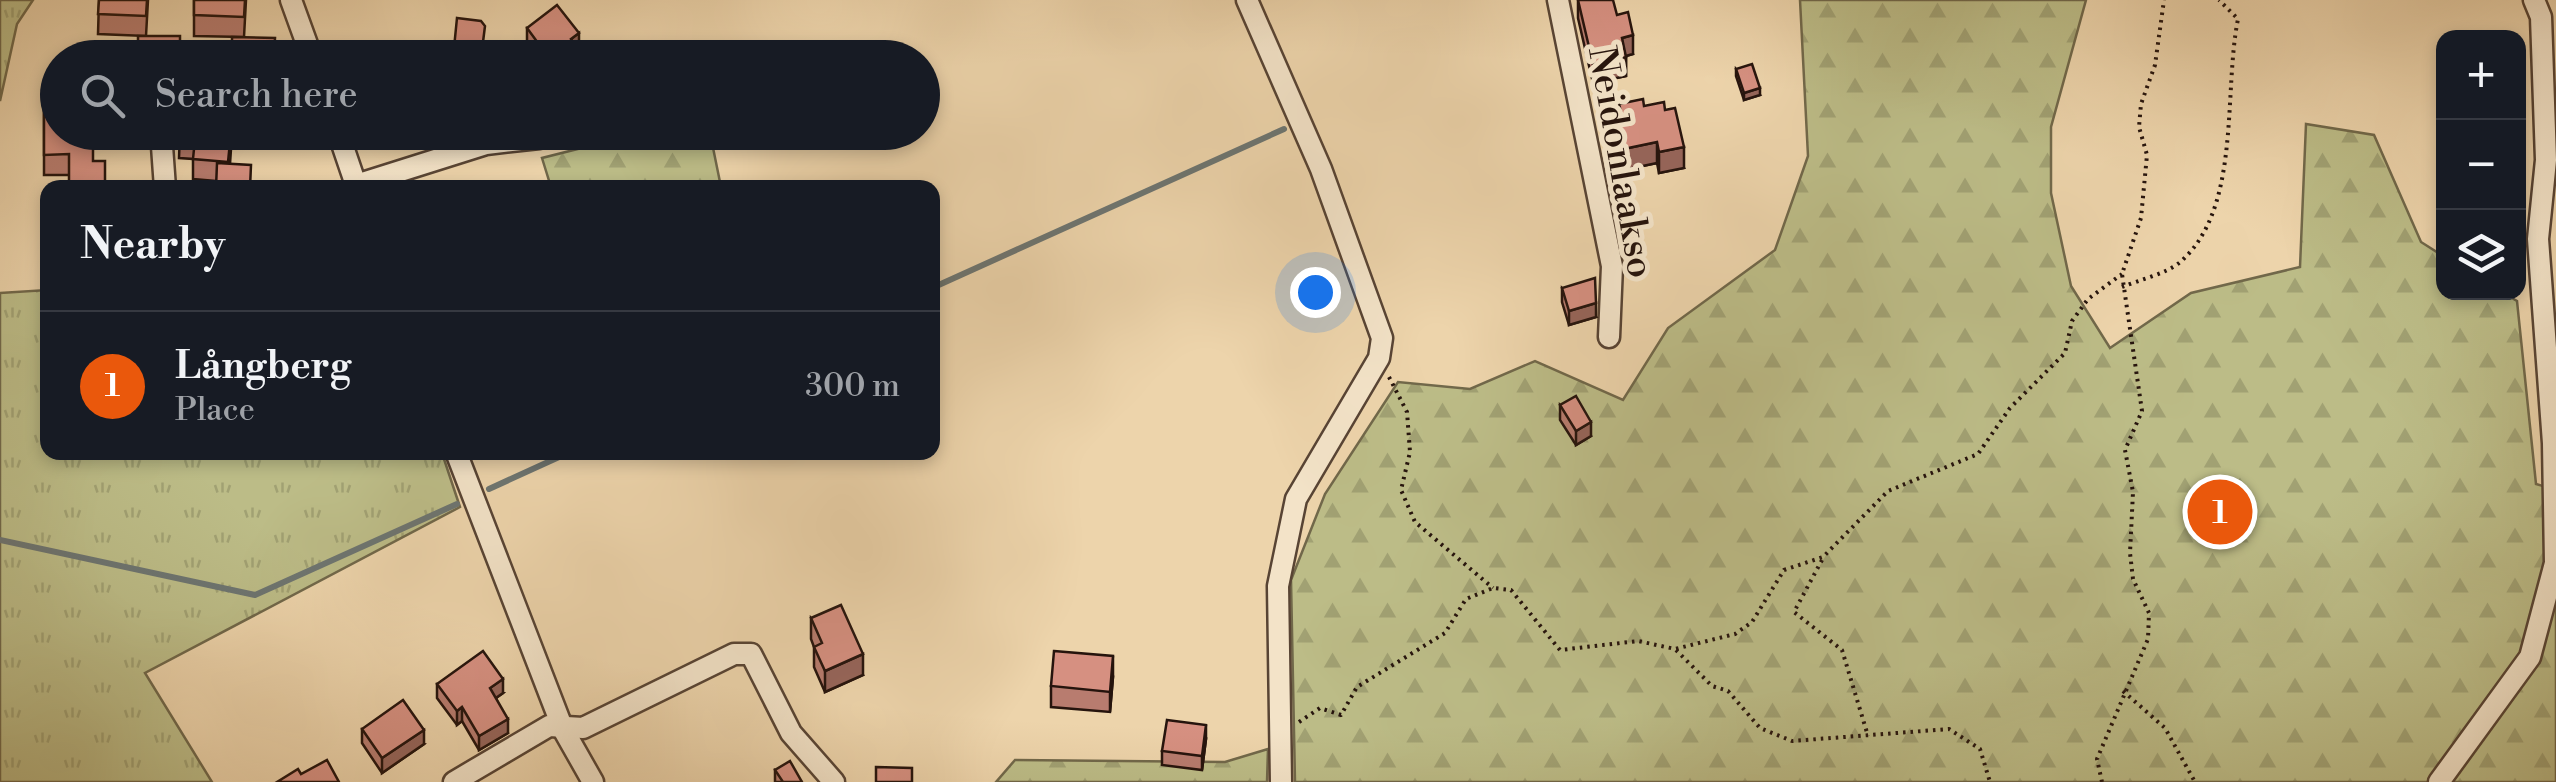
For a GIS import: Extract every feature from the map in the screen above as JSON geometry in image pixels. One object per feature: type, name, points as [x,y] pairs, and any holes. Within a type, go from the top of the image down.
[{"type":"street","points":[[292,0],[306,40]]},
{"type":"street","points":[[1247,0],[1322,169],[1382,338],[1379,358],[1296,498],[1278,586],[1281,782]]},
{"type":"street","name":"Neidonlaakso","points":[[1558,0],[1612,266],[1609,337]]},
{"type":"street","points":[[2439,782],[2530,658],[2555,563],[2553,443],[2538,239],[2546,160],[2540,18],[2534,0]]},
{"type":"street","points":[[163,150],[164,180]]},
{"type":"street","points":[[344,150],[355,180]]},
{"type":"street","points":[[375,180],[466,150]]},
{"type":"street","points":[[459,460],[562,729],[593,782]]},
{"type":"street","points":[[454,782],[536,732],[550,726],[583,728],[734,654],[751,654],[791,732],[834,782]]},
{"type":"path","points":[[2102,782],[2098,759],[2123,691],[2148,639],[2149,614],[2133,579],[2130,553],[2134,492],[2125,450],[2142,411],[2122,274],[2141,218],[2147,155],[2139,127],[2155,64],[2164,0]]},
{"type":"path","points":[[2122,287],[2177,265],[2214,216],[2222,180],[2238,19],[2219,0]]},
{"type":"path","points":[[1868,736],[1842,650],[1794,612],[1823,557],[1888,491],[1978,454],[2010,408],[2065,352],[2072,321],[2088,299],[2122,274]]},
{"type":"path","points":[[1379,358],[1406,412],[1410,452],[1401,490],[1414,522],[1493,588]]},
{"type":"path","points":[[1282,734],[1320,708],[1341,715],[1357,687],[1445,633],[1466,599],[1493,588],[1510,590],[1560,650],[1638,641],[1675,649],[1735,634],[1752,622],[1784,570],[1823,557]]},
{"type":"path","points":[[1675,649],[1712,686],[1728,691],[1760,728],[1792,741],[1949,729],[1980,749],[1990,782]]},
{"type":"path","points":[[2123,691],[2165,728],[2195,782]]},
{"type":"green space","points":[[0,0],[33,0],[17,24],[0,101]]},
{"type":"green space","points":[[1800,0],[2086,0],[2051,127],[2051,193],[2071,286],[2110,348],[2191,293],[2300,267],[2306,124],[2374,135],[2421,242],[2436,252],[2436,300],[2517,301],[2536,484],[2556,490],[2556,782],[1295,782],[1291,580],[1325,494],[1398,382],[1470,389],[1535,361],[1623,400],[1668,328],[1775,250],[1808,156]]},
{"type":"green space","points":[[574,150],[713,150],[720,180],[549,180],[542,158]]},
{"type":"green space","points":[[40,290],[40,460],[444,460],[460,507],[145,673],[212,782],[0,782],[0,293]]},
{"type":"green space","points":[[1268,749],[1267,782],[996,782],[1015,760],[1225,762]]},
{"type":"building","points":[[99,0],[147,0],[146,16],[98,14]]},
{"type":"building","points":[[194,0],[245,0],[244,17],[194,15]]},
{"type":"building","points":[[1578,0],[1613,0],[1617,15],[1628,12],[1633,35],[1622,38],[1626,57],[1593,64]]},
{"type":"building","points":[[557,5],[579,33],[572,40],[536,40],[527,28]]},
{"type":"building","points":[[457,18],[481,21],[485,26],[483,40],[455,40]]},
{"type":"building","points":[[138,36],[180,36],[180,40],[138,40]]},
{"type":"building","points":[[232,37],[275,38],[275,40]]},
{"type":"building","points":[[1752,64],[1760,88],[1744,93],[1736,69]]},
{"type":"building","points":[[1643,99],[1644,106],[1664,102],[1665,110],[1675,108],[1684,147],[1659,152],[1657,142],[1614,151],[1608,122],[1615,121],[1613,113],[1621,112],[1619,104]]},
{"type":"building","points":[[44,150],[93,150],[93,161],[105,161],[105,180],[69,180],[69,154],[44,155]]},
{"type":"building","points":[[194,150],[229,150],[228,162],[193,159]]},
{"type":"building","points":[[217,163],[251,165],[250,180],[216,180]]},
{"type":"building","points":[[1595,278],[1596,303],[1569,311],[1562,288]]},
{"type":"building","points":[[1576,396],[1591,422],[1576,431],[1560,405]]},
{"type":"building","points":[[841,605],[863,654],[825,671],[814,647],[822,643],[811,618]]},
{"type":"building","points":[[483,651],[503,679],[490,688],[508,719],[479,736],[462,707],[457,711],[437,684]]},
{"type":"building","points":[[1054,651],[1113,656],[1110,692],[1051,686]]},
{"type":"building","points":[[403,700],[424,730],[382,758],[362,729]]},
{"type":"building","points":[[1167,720],[1206,725],[1202,756],[1162,751]]},
{"type":"building","points":[[327,760],[339,782],[277,782],[298,769],[301,774]]},
{"type":"building","points":[[790,761],[802,782],[783,782],[775,770]]},
{"type":"building","points":[[876,767],[912,768],[912,782],[876,782]]},
{"type":"waterway","points":[[940,284],[1284,129]]},
{"type":"waterway","points":[[489,489],[552,460]]},
{"type":"waterway","points":[[0,540],[255,595],[457,504]]},
{"type":"place","name":"Långberg","points":[[2220,512]]}]
